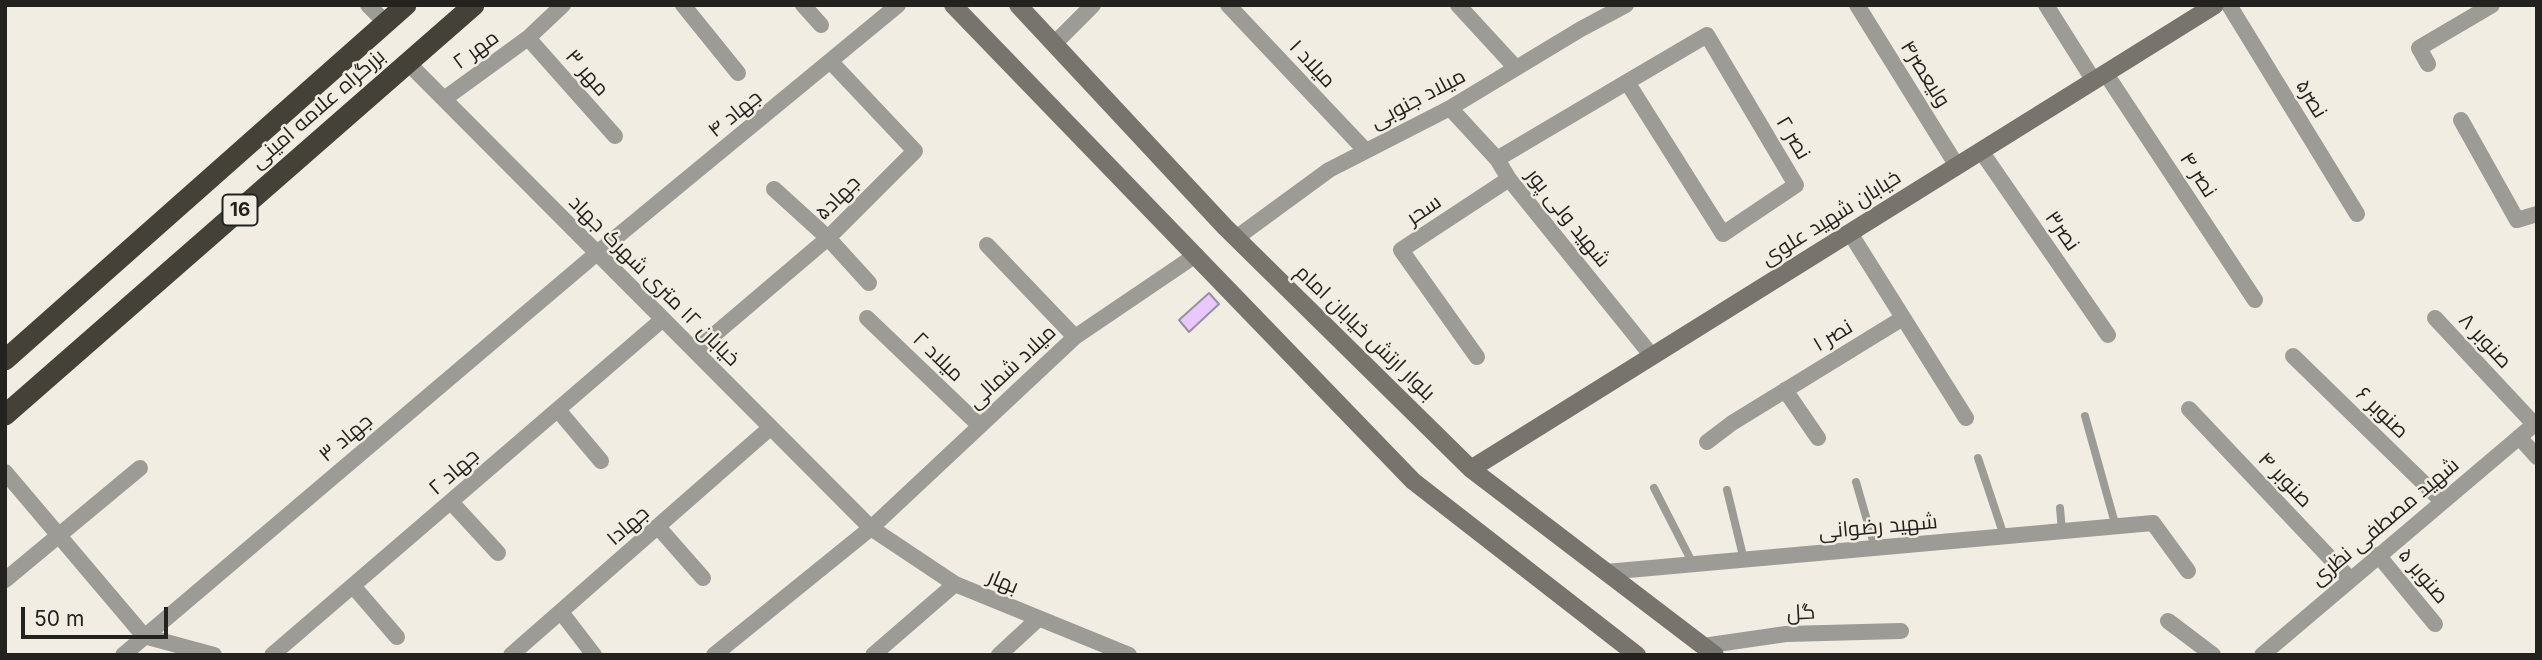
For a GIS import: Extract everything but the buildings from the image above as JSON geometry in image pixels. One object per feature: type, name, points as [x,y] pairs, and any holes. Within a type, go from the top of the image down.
[{"type":"highway","name":"بزرگراه علامه امینی","points":[[5,360],[406,5]]},
{"type":"highway","name":"بزرگراه علامه امینی","points":[[5,415],[474,5]]},
{"type":"main road","points":[[953,5],[1413,481],[1637,655]]},
{"type":"main road","name":"بلوار ارتش خیابان امام","points":[[1018,5],[1236,238],[1471,468],[1709,650]]},
{"type":"main road","name":"خیابان شهید علوی","points":[[1471,468],[2215,5]]},
{"type":"street","points":[[368,5],[386,23]]},
{"type":"street","name":"مهر ۲","points":[[444,99],[528,38],[564,5]]},
{"type":"street","points":[[684,5],[738,73]]},
{"type":"street","points":[[803,5],[821,24]]},
{"type":"street","name":"جهاد ۴","points":[[597,253],[898,5]]},
{"type":"street","points":[[1054,44],[1093,5]]},
{"type":"street","name":"میلاد ۱","points":[[1228,5],[1366,151]]},
{"type":"street","points":[[1458,5],[1516,68]]},
{"type":"street","name":"میلاد جنوبی","points":[[1236,238],[1329,170],[1450,108],[1626,5]]},
{"type":"street","name":"ولیعصر۴","points":[[1857,5],[1957,166]]},
{"type":"street","name":"نصر ۴","points":[[2046,5],[2100,77],[2255,300]]},
{"type":"street","name":"نصر۵","points":[[2229,5],[2357,214]]},
{"type":"street","points":[[2428,64],[2419,48],[2492,5]]},
{"type":"street","name":"نصر ۲","points":[[1497,159],[1627,82],[1707,35],[1796,185],[1723,234],[1627,82]]},
{"type":"street","name":"مهر ۳","points":[[528,38],[615,136]]},
{"type":"street","name":"جهاد۵","points":[[695,351],[828,238],[915,151],[831,62]]},
{"type":"street","name":"خیابان ۱۲ متری شهرک جهاد","points":[[408,63],[871,528]]},
{"type":"street","name":"شهید ولی پور","points":[[1450,108],[1497,159],[1509,179],[1652,356]]},
{"type":"street","points":[[2461,120],[2517,220],[2537,214]]},
{"type":"street","name":"نصر۳","points":[[1981,151],[2108,335]]},
{"type":"street","name":"سحر","points":[[1477,357],[1401,250],[1509,179]]},
{"type":"street","points":[[774,189],[828,238],[869,284]]},
{"type":"street","points":[[1850,233],[1966,418]]},
{"type":"street","points":[[987,245],[1075,337]]},
{"type":"street","name":"جهاد ۳","points":[[123,655],[597,253]]},
{"type":"street","name":"میلاد شمالی","points":[[714,655],[871,528],[1075,337],[1196,255]]},
{"type":"street","name":"میلاد ۲","points":[[867,318],[980,426]]},
{"type":"street","name":"نصر ۱","points":[[1707,442],[1732,423],[1903,318]]},
{"type":"street","name":"صنوبر ۸","points":[[2435,318],[2536,423]]},
{"type":"street","name":"جهاد ۲","points":[[272,655],[663,319]]},
{"type":"street","name":"صنوبر ۶","points":[[2293,356],[2442,501]]},
{"type":"street","points":[[1785,390],[1818,438]]},
{"type":"street","name":"صنوبر ۴","points":[[2189,409],[2350,579]]},
{"type":"street","points":[[558,410],[600,461]]},
{"type":"street","name":"شهید مصطفی نظری","points":[[2262,655],[2536,423]]},
{"type":"street","name":"جهاد۱","points":[[512,655],[771,428]]},
{"type":"street","points":[[2519,437],[2537,457]]},
{"type":"street","points":[[5,580],[140,468]]},
{"type":"street","points":[[5,472],[144,636],[214,655]]},
{"type":"street","points":[[451,502],[498,553]]},
{"type":"street","name":"شهید رضوانی","points":[[1606,572],[2153,523],[2188,571]]},
{"type":"street","points":[[659,528],[704,578]]},
{"type":"street","name":"بهار","points":[[871,528],[955,584],[1113,651],[1129,655]]},
{"type":"street","name":"صنوبر ۵","points":[[2378,555],[2435,624]]},
{"type":"street","points":[[873,655],[955,584]]},
{"type":"street","points":[[353,586],[397,637]]},
{"type":"street","points":[[561,612],[594,655]]},
{"type":"street","points":[[999,655],[1038,620]]},
{"type":"street","points":[[2168,621],[2213,655]]},
{"type":"street","name":"گل","points":[[1709,650],[1786,634],[1901,631]]},
{"type":"lane","points":[[2085,416],[2116,527]]},
{"type":"lane","points":[[1978,458],[2004,537]]},
{"type":"lane","points":[[1856,482],[1875,548]]},
{"type":"lane","points":[[1654,488],[1693,564]]},
{"type":"lane","points":[[1727,491],[1744,559]]},
{"type":"lane","points":[[2060,508],[2062,531]]}]
